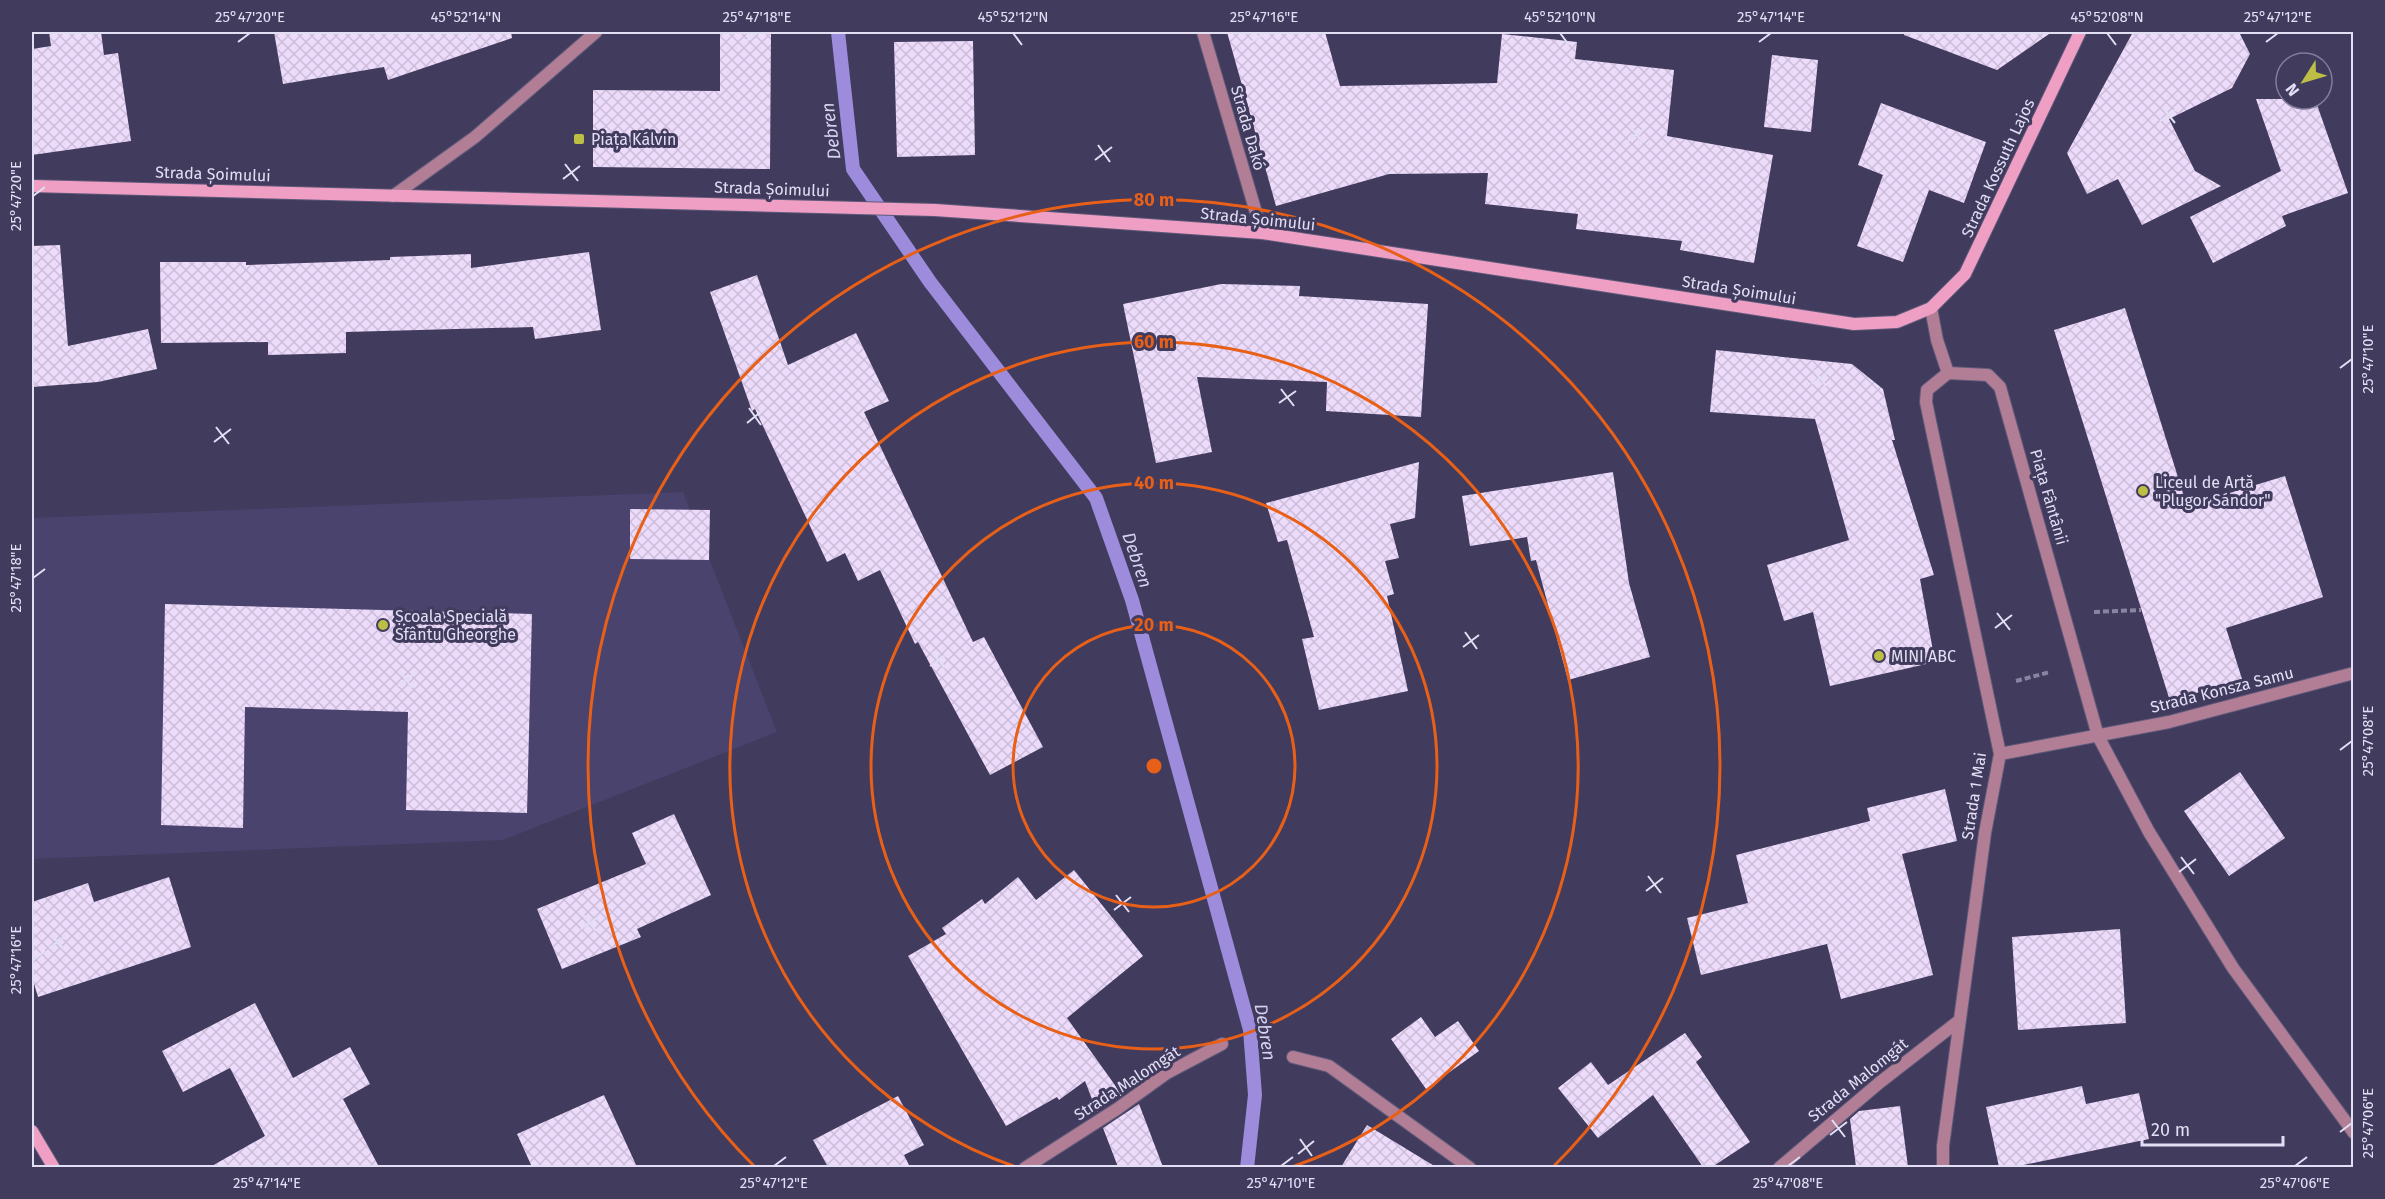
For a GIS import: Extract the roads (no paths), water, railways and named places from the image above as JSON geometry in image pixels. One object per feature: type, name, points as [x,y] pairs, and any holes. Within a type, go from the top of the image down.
[{"type":"main road","name":"Strada Kossuth Lajos","points":[[1931,308],[1965,274],[2080,32]]},
{"type":"main road","name":"Strada Șoimului","points":[[32,186],[935,210],[1262,233],[1854,324],[1897,322],[1931,308]]},
{"type":"main road","points":[[32,1131],[54,1167]]},
{"type":"street","points":[[393,196],[475,137],[596,32]]},
{"type":"street","name":"Strada Dakó","points":[[1203,32],[1262,233]]},
{"type":"street","points":[[1931,308],[1937,340],[1948,373]]},
{"type":"street","name":"Piața Fântânii","points":[[1948,373],[1988,375],[2000,387],[2098,736],[2149,832],[2233,968],[2354,1132]]},
{"type":"street","name":"Strada 1 Mai","points":[[1944,1167],[1943,1146],[1985,832],[2000,754],[1926,402],[1927,390],[1948,373]]},
{"type":"street","name":"Strada Konsza Samu","points":[[2000,754],[2169,722],[2354,673]]},
{"type":"street","name":"Strada Malomgát","points":[[1779,1167],[1879,1083],[1960,1020]]},
{"type":"street","name":"Strada Malomgát","points":[[1025,1167],[1117,1109],[1167,1073],[1222,1044]]},
{"type":"street","points":[[1293,1057],[1329,1066],[1470,1167]]},
{"type":"waterway","name":"Debren","points":[[838,32],[853,169],[930,282],[1096,498],[1132,600],[1250,1030],[1255,1095],[1247,1168]]},
{"type":"place","name":"Piața Kálvin","points":[[579,139]]},
{"type":"place","name":"Liceul de Artă \"Plugor Sándor\"","points":[[2143,491]]},
{"type":"place","name":"Școala Specială Sfântu Gheorghe","points":[[383,625]]},
{"type":"place","name":"MINI ABC","points":[[1879,656]]}]
